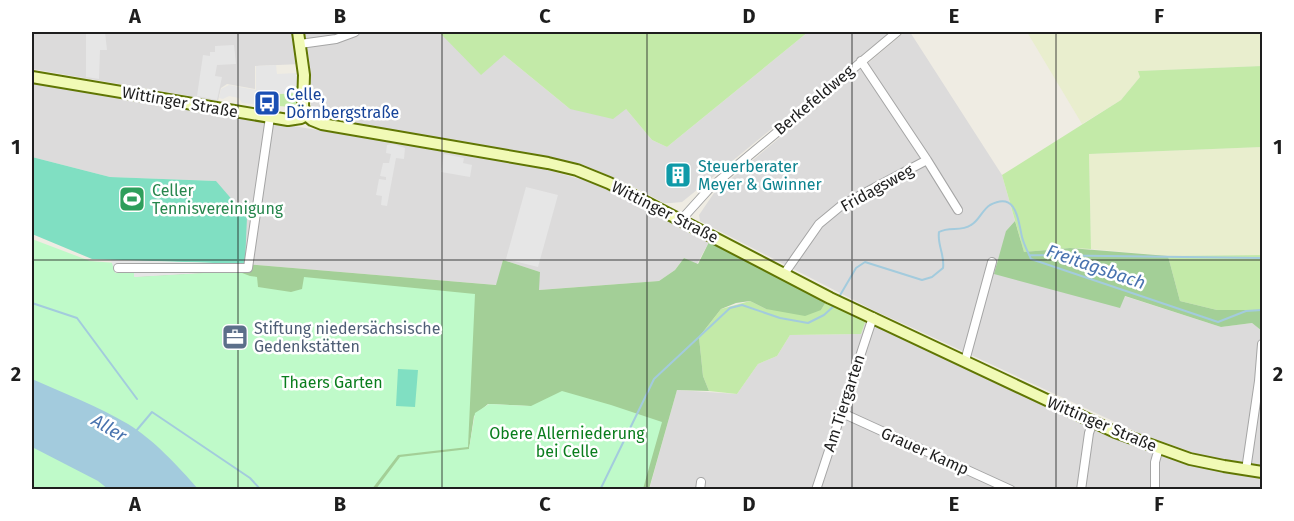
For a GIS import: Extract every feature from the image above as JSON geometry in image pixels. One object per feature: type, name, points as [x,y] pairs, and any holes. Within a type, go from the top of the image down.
[{"type":"main road","points":[[298,32],[304,75],[303,106],[306,115]]},
{"type":"main road","name":"Wittinger Straße","points":[[32,77],[290,120],[306,115],[322,124],[548,163],[576,170],[609,183],[830,298],[1093,422],[1190,459],[1263,472]]},
{"type":"street","points":[[300,44],[336,39],[355,32]]},
{"type":"street","name":"Berkefeldweg","points":[[681,220],[709,189],[897,32]]},
{"type":"street","points":[[861,61],[958,210]]},
{"type":"street","points":[[118,268],[248,268],[270,117]]},
{"type":"street","name":"Fridagsweg","points":[[784,274],[819,225],[842,205],[927,160]]},
{"type":"street","points":[[965,361],[992,262]]},
{"type":"street","name":"Am Tiergarten","points":[[816,489],[873,317]]},
{"type":"street","points":[[1246,470],[1261,381],[1262,344]]},
{"type":"street","name":"Grauer Kamp","points":[[840,412],[1007,489]]},
{"type":"street","points":[[1081,489],[1089,433],[1093,422]]},
{"type":"street","points":[[1155,489],[1155,462],[1159,448]]},
{"type":"shaded area","points":[[32,32],[295,32],[301,64],[255,66],[255,89],[227,84],[221,88],[218,101],[32,69]]},
{"type":"shaded area","points":[[86,32],[105,32],[107,50],[100,50],[99,79],[86,77]]},
{"type":"shaded area","points":[[305,32],[444,32],[442,34],[504,55],[570,109],[626,109],[652,140],[667,147],[808,32],[890,32],[682,202],[664,203],[584,165],[319,118],[313,115],[311,109],[310,65]]},
{"type":"shaded area","points":[[905,32],[910,32],[1002,175],[1015,221],[1006,231],[1120,307],[1124,296],[1221,327],[1252,323],[1262,331],[1262,465],[1203,456],[1141,434],[875,311],[700,221],[699,215],[714,193]]},
{"type":"shaded area","points":[[234,45],[236,64],[217,65],[215,76],[222,77],[217,100],[197,96],[203,55],[210,56],[210,52],[215,52],[215,46]]},
{"type":"shaded area","points":[[276,65],[277,74],[297,73],[298,86],[296,86],[295,93],[257,95],[254,97],[254,104],[242,103],[239,98],[229,96],[219,98],[221,89],[229,85],[256,90],[256,66]]},
{"type":"shaded area","points":[[32,83],[530,165],[601,185],[709,242],[697,264],[684,258],[675,270],[659,281],[538,290],[540,272],[503,260],[497,285],[245,264],[216,181],[110,177],[32,157]]},
{"type":"shaded area","points":[[393,144],[405,148],[404,159],[396,158],[387,206],[381,205],[382,196],[376,195],[379,179],[386,180],[386,177],[380,176],[383,163],[389,163],[391,154],[386,153],[387,145]]},
{"type":"shaded area","points":[[444,154],[464,158],[463,163],[472,165],[470,177],[441,172]]},
{"type":"shaded area","points":[[526,187],[558,195],[538,267],[506,259]]},
{"type":"shaded area","points":[[111,260],[245,264],[237,271],[134,277],[134,271],[115,273]]},
{"type":"shaded area","points":[[866,320],[1105,434],[1167,458],[1212,470],[1262,478],[1262,490],[649,490],[677,390],[737,394],[758,364],[777,356],[790,335],[861,334]]},
{"type":"green space","points":[[444,32],[808,32],[667,147],[652,140],[626,109],[613,119],[570,109],[504,55],[481,75],[441,34]]},
{"type":"green space","points":[[1027,32],[1262,32],[1262,66],[1139,71],[1140,77],[1121,100],[1082,124]]},
{"type":"green space","points":[[1262,66],[1262,147],[1089,154],[1091,249],[1070,248],[1024,252],[1002,175],[1121,100],[1140,77],[1138,71]]},
{"type":"green space","points":[[296,86],[298,86],[297,103],[292,107],[254,104],[254,97],[257,95],[295,93]]},
{"type":"green space","points":[[1262,147],[1262,255],[1168,256],[1091,249],[1089,154]]},
{"type":"green space","name":"Celler Tennisvereinigung","points":[[32,157],[110,177],[216,181],[247,217],[245,264],[92,259],[32,234]]},
{"type":"green space","points":[[1015,221],[1024,252],[1070,248],[1168,256],[1180,301],[1217,310],[1262,310],[1262,331],[1252,323],[1221,327],[1125,296],[1120,308],[994,274],[1006,231]]},
{"type":"green space","name":"Thaers Garten","points":[[32,239],[90,261],[116,263],[134,271],[134,277],[237,271],[257,277],[258,287],[291,292],[302,289],[304,277],[475,294],[468,447],[398,455],[372,489],[32,489]]},
{"type":"green space","points":[[709,242],[826,302],[821,310],[805,316],[766,309],[750,301],[721,309],[699,337],[703,376],[709,391],[677,390],[649,489],[573,489],[530,406],[488,404],[474,416],[469,450],[379,489],[212,490],[119,285],[134,271],[135,277],[237,271],[245,264],[496,285],[503,260],[540,272],[539,290],[659,281],[675,270],[684,258],[698,264]]},
{"type":"green space","points":[[1262,255],[1262,310],[1217,310],[1180,301],[1168,256]]},
{"type":"green space","points":[[750,301],[766,309],[821,310],[826,302],[866,320],[861,334],[790,335],[777,356],[758,364],[737,394],[709,391],[703,376],[699,337],[721,309]]},
{"type":"green space","points":[[398,369],[418,370],[415,407],[396,406]]},
{"type":"green space","name":"Obere Allerniederung bei Celle","points":[[562,391],[662,422],[643,489],[376,489],[400,457],[469,449],[475,413],[489,404],[531,406]]},
{"type":"water","name":"Aller","points":[[32,379],[128,424],[147,437],[198,489],[108,489],[98,481],[32,447]]},
{"type":"waterway","name":"Freitagsbach","points":[[839,297],[856,268],[865,262],[922,280],[932,277],[943,268],[939,232],[967,227],[974,223],[990,205],[1006,202],[1015,209],[1023,240],[1031,259],[1218,322],[1246,311],[1262,310]]},
{"type":"waterway","points":[[1029,255],[1262,258]]},
{"type":"waterway","points":[[32,303],[77,318],[137,399]]},
{"type":"waterway","name":"Freitagsbach","points":[[600,490],[654,379],[730,308],[742,305],[780,318],[808,323],[824,315],[835,305]]},
{"type":"waterway","name":"Aller","points":[[136,431],[152,412],[250,478],[261,490]]},
{"type":"place","name":"Celle, Dörnbergstraße","points":[[267,103]]},
{"type":"place","name":"Steuerberater Meyer & Gwinner","points":[[678,175]]},
{"type":"place","name":"Celler Tennisvereinigung","points":[[132,199]]},
{"type":"place","name":"Stiftung niedersächsische Gedenkstätten","points":[[235,337]]}]
